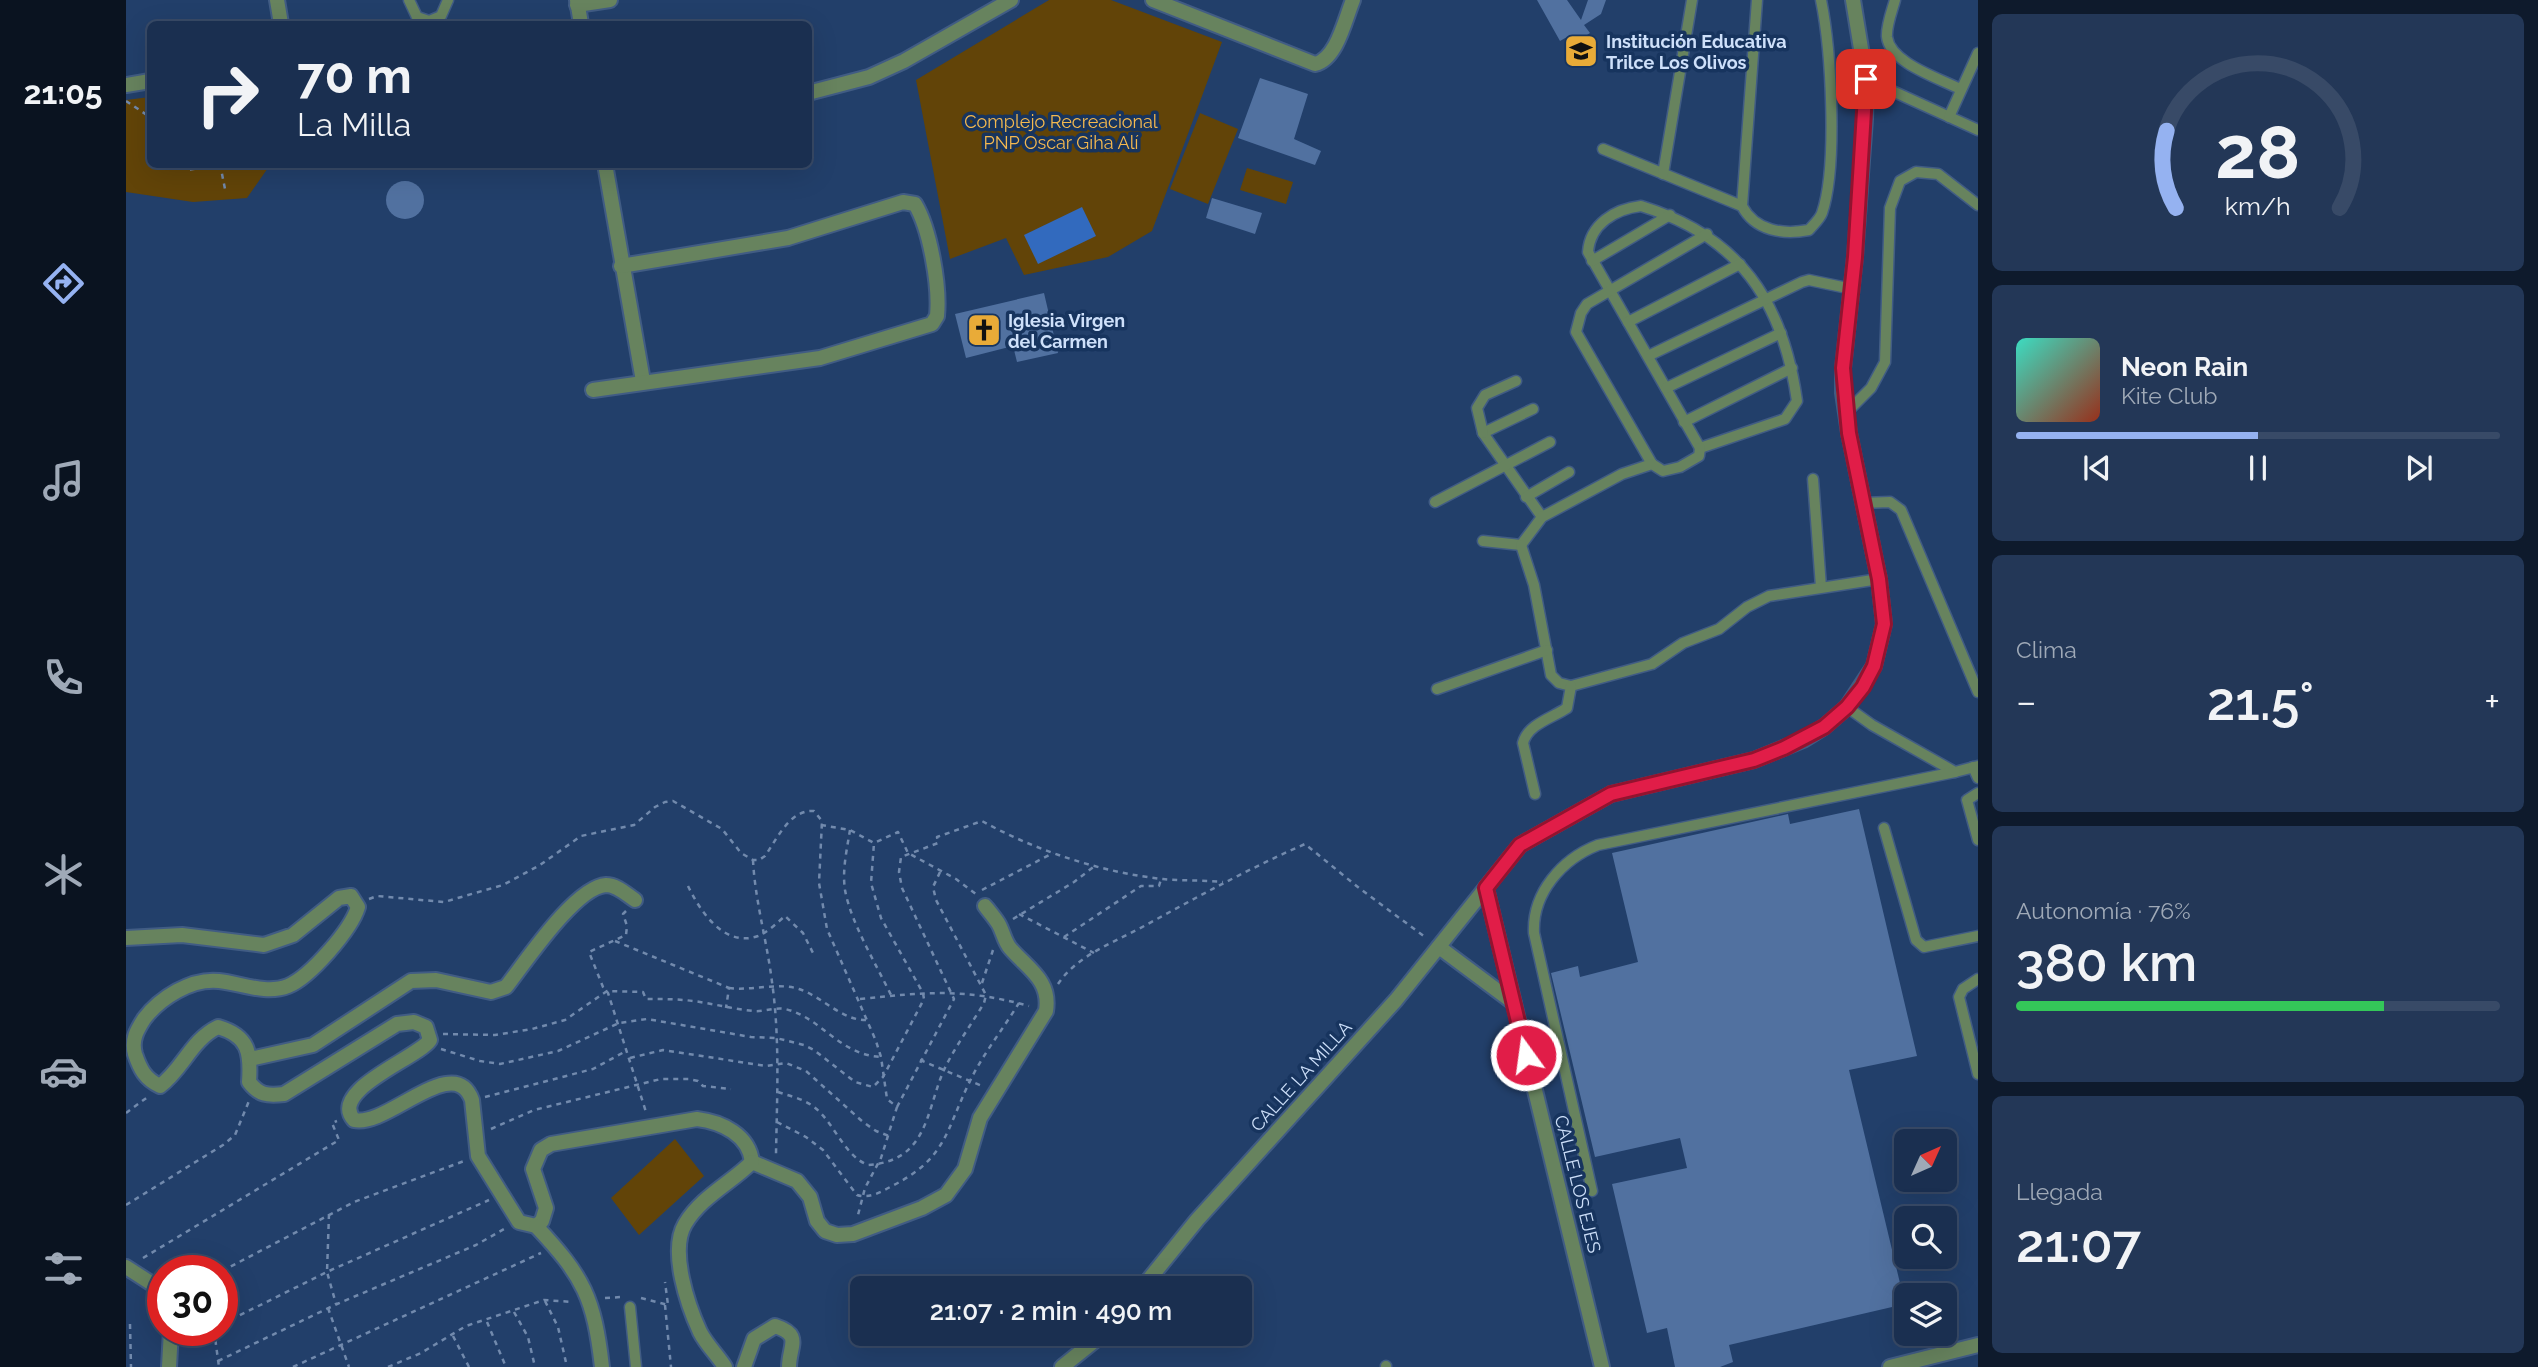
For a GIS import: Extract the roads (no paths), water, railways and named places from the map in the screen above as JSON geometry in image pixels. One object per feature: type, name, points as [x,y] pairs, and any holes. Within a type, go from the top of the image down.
[{"type":"street","points":[[277,0],[280,21]]},
{"type":"street","points":[[580,21],[577,3],[610,0]]},
{"type":"street","points":[[812,92],[881,72],[1011,0]]},
{"type":"street","points":[[1153,0],[1315,64],[1323,62],[1330,54],[1353,0]]},
{"type":"street","name":"CALLE LA MILLA","points":[[1152,1276],[1197,1220],[1396,1000],[1520,845],[1611,794],[1754,760],[1802,740],[1824,727],[1847,707],[1874,666],[1884,624],[1879,579],[1846,413],[1843,368],[1852,289],[1866,79],[1853,0]]},
{"type":"street","points":[[126,85],[147,82]]},
{"type":"street","points":[[606,168],[643,381]]},
{"type":"street","points":[[593,390],[820,358],[932,324],[937,316],[929,245],[921,215],[915,204],[903,202],[788,238],[621,266]]},
{"type":"street","points":[[250,1059],[313,1045],[411,981],[436,980],[480,990],[498,991],[506,987],[562,916],[591,892],[604,885],[616,887],[635,900]]},
{"type":"street","name":"CALLE LOS EJES","points":[[1486,888],[1602,1367]]},
{"type":"street","points":[[126,938],[182,935],[264,945],[293,935],[339,898],[351,896],[358,907],[346,933],[289,986],[275,990],[216,980],[169,995],[136,1031],[133,1047],[138,1065],[148,1080],[160,1086],[168,1080],[204,1034],[218,1027],[232,1031],[245,1044],[250,1059],[249,1082],[257,1092],[271,1096],[284,1094],[397,1024],[414,1022],[426,1027],[428,1040],[359,1090],[349,1106],[350,1115],[354,1120],[371,1121],[441,1083],[454,1084],[469,1093],[478,1156],[517,1219],[528,1226],[536,1226],[576,1272],[589,1297],[597,1324],[602,1367]]},
{"type":"street","points":[[752,1162],[789,1176],[804,1188],[810,1197],[817,1221],[825,1231],[837,1235],[853,1234],[922,1208],[946,1195],[965,1169],[980,1118],[1047,1006],[1045,986],[1009,946],[985,906]]},
{"type":"street","points":[[1439,947],[1514,1003]]},
{"type":"street","points":[[536,1226],[546,1214],[546,1208],[533,1169],[541,1150],[565,1140],[697,1118],[711,1121],[740,1137],[751,1149],[752,1162]]},
{"type":"street","points":[[725,1367],[701,1334],[683,1285],[678,1245],[684,1225],[696,1210],[752,1162]]},
{"type":"street","points":[[127,1268],[147,1281]]},
{"type":"street","points":[[744,1367],[754,1339],[775,1326],[786,1330],[792,1336],[793,1348],[789,1367]]},
{"type":"street","points":[[1890,1367],[1978,1345]]},
{"type":"street","points":[[169,1367],[170,1346]]},
{"type":"street","points":[[1062,1367],[1088,1346]]},
{"type":"lane","points":[[408,0],[417,17],[429,21],[442,16],[448,0]]},
{"type":"lane","points":[[1663,174],[1692,0]]},
{"type":"lane","points":[[1757,0],[1742,206],[1747,216],[1766,229],[1793,233],[1809,230],[1822,214],[1829,169],[1827,29],[1821,0]]},
{"type":"lane","points":[[1895,0],[1887,35],[1898,58],[1960,89]]},
{"type":"lane","points":[[1950,117],[1978,53]]},
{"type":"lane","points":[[1866,79],[1978,130]]},
{"type":"lane","points":[[1603,149],[1742,206]]},
{"type":"lane","points":[[1846,413],[1871,387],[1885,362],[1890,208],[1900,181],[1916,172],[1938,174],[1978,205]]},
{"type":"lane","points":[[1700,448],[1785,419],[1797,401],[1792,368],[1781,333],[1766,299],[1740,264],[1707,234],[1670,215],[1640,206],[1625,208],[1606,217],[1588,243],[1587,252],[1610,292],[1648,356],[1700,448],[1699,456],[1680,467],[1664,471],[1652,464],[1576,332],[1581,313],[1587,304],[1610,292],[1707,234]]},
{"type":"lane","points":[[1592,261],[1670,215]]},
{"type":"lane","points":[[1628,322],[1740,264]]},
{"type":"lane","points":[[1648,356],[1809,280],[1852,289]]},
{"type":"lane","points":[[1666,388],[1781,333]]},
{"type":"lane","points":[[1684,422],[1792,368]]},
{"type":"lane","points":[[1516,381],[1485,396],[1477,408],[1483,433],[1542,517]]},
{"type":"lane","points":[[1483,433],[1533,408]]},
{"type":"lane","points":[[1435,502],[1549,442]]},
{"type":"lane","points":[[1521,545],[1542,517],[1622,474],[1652,464]]},
{"type":"lane","points":[[1526,496],[1569,472]]},
{"type":"lane","points":[[1813,479],[1821,587]]},
{"type":"lane","points":[[1862,503],[1890,502],[1901,510],[1978,692]]},
{"type":"lane","points":[[1483,541],[1521,545]]},
{"type":"lane","points":[[1521,545],[1534,585],[1551,675],[1559,683],[1571,687],[1652,664],[1684,643],[1719,629],[1747,607],[1769,596],[1879,579]]},
{"type":"lane","points":[[1437,689],[1546,650]]},
{"type":"lane","points":[[1535,794],[1523,743],[1525,736],[1539,723],[1567,708],[1571,700],[1571,687]]},
{"type":"lane","points":[[1847,707],[1871,725],[1955,772]]},
{"type":"lane","points":[[1592,1191],[1534,933],[1533,916],[1540,897],[1564,866],[1583,851],[1598,845],[1976,766],[1978,778]]},
{"type":"lane","points":[[1978,793],[1967,800],[1978,840]]},
{"type":"lane","points":[[1884,828],[1916,940],[1924,947],[1978,936]]},
{"type":"lane","points":[[1978,979],[1963,989],[1959,997],[1978,1074]]},
{"type":"lane","points":[[630,1307],[636,1367]]},
{"type":"water","points":[[1082,207],[1096,236],[1038,264],[1024,235]]},
{"type":"place","name":"Institución Educativa Trilce Los Olivos","points":[[1581,51]]},
{"type":"place","name":"Iglesia Virgen del Carmen","points":[[984,330]]},
{"type":"park label","name":"Complejo Recreacional PNP Oscar Giha Alí","points":[[1061,131]]}]
